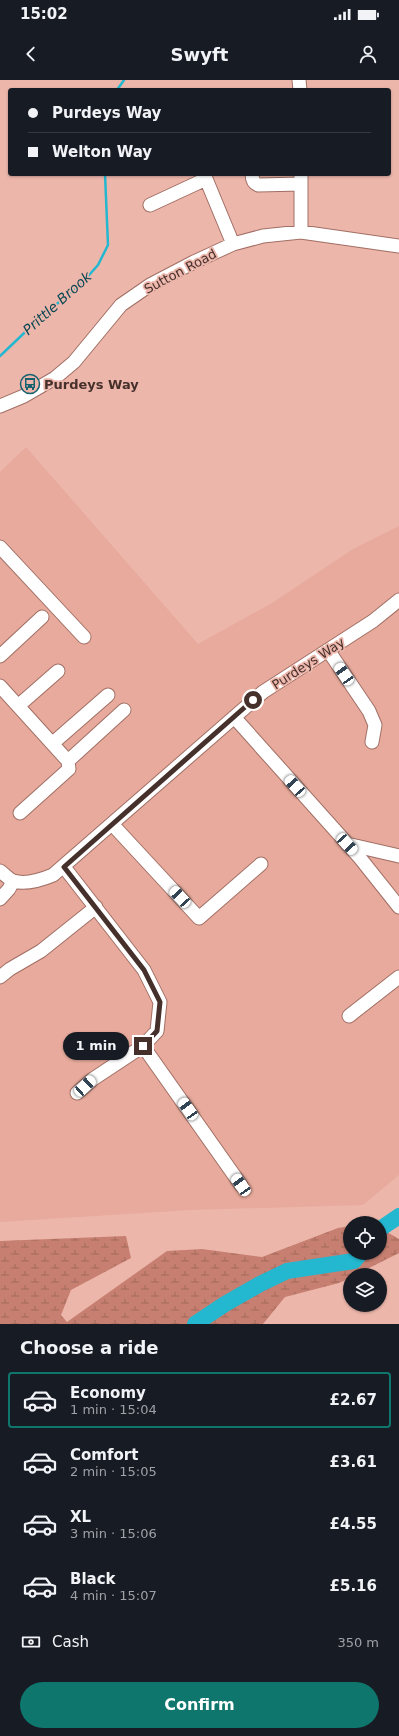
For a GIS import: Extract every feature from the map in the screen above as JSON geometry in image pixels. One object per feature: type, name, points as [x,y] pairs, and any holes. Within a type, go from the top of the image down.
[{"type":"street","points":[[150,205],[205,176],[233,244]]},
{"type":"street","points":[[252,176],[252,180],[258,185],[301,179],[301,232]]},
{"type":"street","name":"Sutton Road","points":[[0,406],[24,396],[55,378],[74,362],[121,305],[150,285],[233,244],[263,236],[301,232],[399,246]]},
{"type":"street","points":[[0,547],[84,637]]},
{"type":"street","name":"Purdeys Way","points":[[13,880],[28,882],[41,880],[53,875],[263,692],[373,621],[399,600]]},
{"type":"street","points":[[0,656],[42,617]]},
{"type":"street","points":[[328,650],[369,711],[375,725],[372,742]]},
{"type":"street","points":[[18,706],[58,671]]},
{"type":"street","points":[[0,686],[68,760],[69,769],[20,813]]},
{"type":"street","points":[[53,744],[108,695]]},
{"type":"street","points":[[68,760],[124,710]]},
{"type":"street","points":[[234,717],[360,858],[399,907]]},
{"type":"street","points":[[112,824],[199,918],[261,864]]},
{"type":"street","points":[[347,844],[399,856]]},
{"type":"street","points":[[64,867],[144,970],[160,1002],[157,1031],[143,1046],[93,1078],[77,1093]]},
{"type":"street","points":[[0,871],[13,880],[9,889],[0,898]]},
{"type":"street","points":[[0,977],[10,968],[41,951],[96,907]]},
{"type":"street","points":[[349,1016],[399,977]]},
{"type":"street","points":[[143,1046],[241,1185]]},
{"type":"shaded area","points":[[26,447],[198,644],[272,603],[353,549],[399,526],[399,1175],[363,1205],[191,1210],[0,1222],[0,472]]},
{"type":"green space","points":[[343,1227],[343,1260],[385,1260],[369,1268],[343,1268],[343,1281],[285,1297],[263,1324],[0,1324],[0,1241],[126,1236],[131,1258],[71,1290],[61,1315],[67,1322],[167,1251],[202,1249],[262,1257]]},
{"type":"green space","points":[[387,1232],[399,1239],[399,1253],[387,1259]]},
{"type":"waterway","name":"Prittle Brook","points":[[118,88],[124,80]]},
{"type":"waterway","name":"Prittle Brook","points":[[0,356],[41,317],[81,284],[98,265],[108,245],[105,176]]},
{"type":"waterway","points":[[387,1224],[399,1216]]},
{"type":"waterway","points":[[195,1324],[225,1304],[260,1284],[287,1271],[355,1260]]},
{"type":"place","name":"Purdeys Way","points":[[30,384]]},
{"type":"route","points":[[143,1046],[157,1031],[160,1002],[144,970],[64,867],[253,700]]}]
